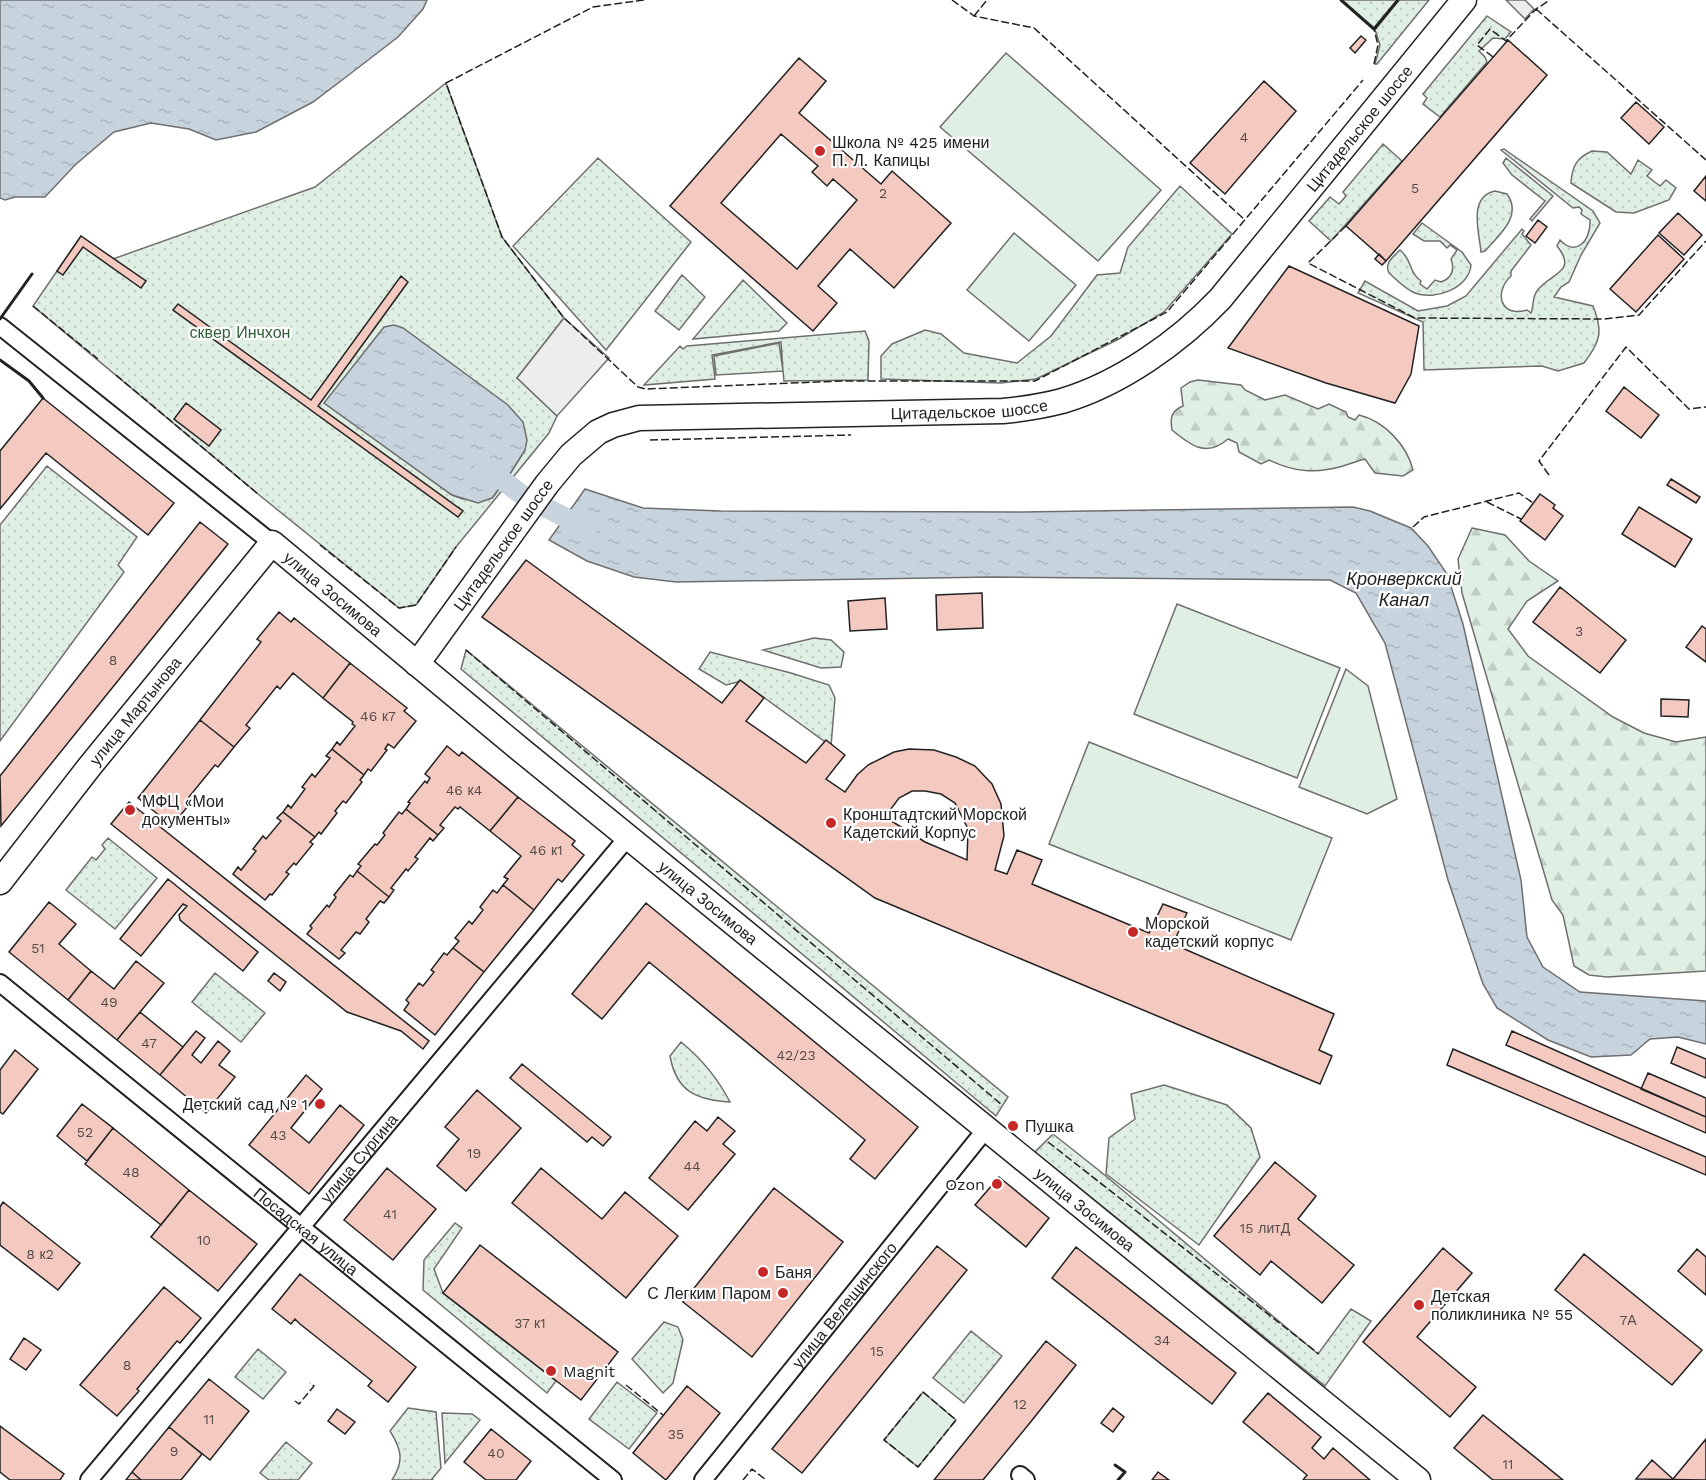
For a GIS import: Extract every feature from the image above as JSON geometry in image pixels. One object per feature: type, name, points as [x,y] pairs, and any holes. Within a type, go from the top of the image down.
[{"type":"main road","name":"Цитадельское шоссе","points":[[417,664],[547,484],[571,455],[598,432],[613,425],[639,418],[1003,411],[1029,408],[1064,400],[1113,379],[1176,340],[1220,299],[1464,0]]},
{"type":"main road","name":"улица Зосимова","points":[[272,543],[628,837],[1418,1480]]},
{"type":"main road","name":"улица Мартынова","points":[[0,882],[90,766],[272,543]]},
{"type":"street","name":"улица Зосимова","points":[[0,326],[272,543]]},
{"type":"street","name":"улица Сургина","points":[[89,1480],[628,837]]},
{"type":"street","name":"Посадская улица","points":[[0,983],[613,1480]]},
{"type":"street","name":"улица Велещинского","points":[[703,1480],[986,1129]]},
{"type":"green space","points":[[1341,0],[1398,0],[1374,29]]},
{"type":"green space","points":[[1399,0],[1429,0],[1375,64],[1380,45],[1375,30]]},
{"type":"green space","points":[[1487,16],[1511,32],[1505,39],[1493,38],[1479,51],[1487,62],[1440,117],[1423,104],[1427,98],[1423,94]]},
{"type":"green space","points":[[1006,53],[1161,190],[1098,261],[940,127]]},
{"type":"green space","name":"сквер Инчхон","points":[[446,83],[502,237],[564,318],[517,378],[557,416],[549,433],[456,547],[416,605],[399,608],[258,494],[33,306],[81,236],[113,259],[315,187]],"holes":[[[325,403],[525,450],[492,498],[463,499],[452,495]]]},
{"type":"green space","points":[[1383,144],[1402,161],[1331,241],[1309,221],[1330,197],[1339,204],[1346,196],[1343,192]]},
{"type":"green space","points":[[1504,149],[1593,211],[1600,223],[1581,255],[1569,282],[1561,287],[1554,297],[1593,306],[1599,329],[1597,342],[1584,363],[1558,371],[1542,366],[1424,370],[1423,322],[1358,293],[1365,281],[1418,311],[1447,306],[1466,296],[1522,229],[1524,231],[1522,234],[1531,245],[1511,271],[1511,276],[1505,283],[1501,296],[1502,302],[1511,310],[1518,312],[1527,310],[1531,313],[1537,291],[1564,267],[1563,255],[1557,246],[1560,240],[1566,245],[1577,247],[1588,234],[1590,220],[1581,214],[1582,210],[1579,207],[1573,208],[1501,150]]},
{"type":"green space","points":[[1592,151],[1607,152],[1631,174],[1638,160],[1652,170],[1647,176],[1660,186],[1666,180],[1676,188],[1669,200],[1634,213],[1616,212],[1571,183],[1572,172],[1576,164]]},
{"type":"green space","points":[[598,158],[691,242],[606,350],[513,246]]},
{"type":"green space","points":[[1506,158],[1553,196],[1532,221],[1530,219],[1545,201],[1512,175],[1503,163]]},
{"type":"green space","points":[[1180,186],[1232,234],[1164,312],[1119,339],[1036,379],[1001,383],[881,379],[881,356],[892,344],[925,330],[941,334],[964,353],[1017,363],[1051,336],[1097,275],[1120,273],[1128,247]]},
{"type":"green space","points":[[1495,191],[1507,194],[1511,202],[1511,217],[1497,238],[1485,251],[1481,252],[1477,225],[1478,207],[1487,194]]},
{"type":"green space","points":[[1422,223],[1462,252],[1471,265],[1464,280],[1450,291],[1432,295],[1415,293],[1389,273],[1390,260],[1400,250],[1407,258],[1414,274],[1421,281],[1420,284],[1427,289],[1435,280],[1441,282],[1450,276],[1453,267],[1451,259],[1457,250],[1450,245],[1447,248],[1440,241],[1424,241],[1413,234]]},
{"type":"green space","points":[[1014,233],[1076,285],[1029,341],[967,290]]},
{"type":"green space","points":[[682,275],[705,297],[679,330],[655,311]]},
{"type":"green space","points":[[743,280],[787,323],[779,331],[693,339]]},
{"type":"green space","points":[[865,331],[869,341],[868,380],[784,381],[781,342],[712,355],[715,379],[644,385],[680,346],[683,349],[687,346]]},
{"type":"green space","points":[[779,343],[783,371],[716,375],[714,356]]},
{"type":"green space","points":[[1198,380],[1241,385],[1245,390],[1265,400],[1285,395],[1318,409],[1329,404],[1346,412],[1348,417],[1355,420],[1359,415],[1368,418],[1385,428],[1400,443],[1413,470],[1403,476],[1375,473],[1365,459],[1333,469],[1314,471],[1287,467],[1269,460],[1261,464],[1239,452],[1237,443],[1228,439],[1212,448],[1198,447],[1172,430],[1171,422],[1172,415],[1183,406],[1181,388]]},
{"type":"green space","points":[[47,466],[137,537],[118,565],[124,572],[0,741],[0,525]]},
{"type":"green space","points":[[1472,528],[1505,535],[1529,561],[1558,581],[1527,601],[1508,629],[1528,656],[1613,717],[1644,733],[1676,742],[1706,737],[1706,971],[1607,977],[1589,975],[1574,966],[1563,915],[1552,900],[1462,593],[1458,559]]},
{"type":"green space","points":[[1177,604],[1340,668],[1297,778],[1134,714]]},
{"type":"green space","points":[[814,638],[831,640],[844,652],[841,667],[821,668],[763,650]]},
{"type":"green space","points":[[466,650],[1008,1097],[996,1116],[461,669]]},
{"type":"green space","points":[[710,652],[829,685],[835,698],[831,746],[741,681],[726,685],[699,669]]},
{"type":"green space","points":[[1346,669],[1368,686],[1397,799],[1367,814],[1299,787]]},
{"type":"green space","points":[[1089,742],[1332,838],[1291,940],[1049,844]]},
{"type":"green space","points":[[108,838],[157,878],[115,929],[66,890],[92,857],[96,860],[105,849],[102,845]]},
{"type":"green space","points":[[215,973],[265,1013],[241,1042],[192,1002]]},
{"type":"green space","points":[[681,1042],[708,1069],[730,1102],[698,1096],[677,1078],[670,1056]]},
{"type":"green space","points":[[1164,1085],[1227,1105],[1251,1128],[1260,1157],[1199,1245],[1106,1174],[1109,1138],[1135,1119],[1131,1094]]},
{"type":"green space","points":[[1053,1134],[1318,1354],[1351,1309],[1371,1321],[1325,1386],[1035,1152]]},
{"type":"green space","points":[[455,1223],[462,1228],[434,1269],[443,1293],[556,1381],[547,1393],[423,1290],[424,1260]]},
{"type":"green space","points":[[664,1322],[678,1327],[683,1340],[673,1383],[663,1393],[632,1359]]},
{"type":"green space","points":[[971,1331],[1002,1356],[964,1403],[933,1378]]},
{"type":"green space","points":[[258,1349],[286,1372],[263,1399],[235,1377]]},
{"type":"green space","points":[[617,1382],[657,1413],[629,1449],[589,1419]]},
{"type":"green space","points":[[923,1392],[956,1420],[918,1467],[884,1440]]},
{"type":"green space","points":[[408,1408],[436,1412],[441,1468],[433,1480],[392,1480],[400,1456],[390,1431]]},
{"type":"green space","points":[[442,1413],[472,1414],[480,1420],[445,1463]]},
{"type":"green space","points":[[286,1442],[312,1463],[298,1480],[269,1480],[260,1473]]},
{"type":"shaded area","points":[[1506,0],[1525,0],[1534,9],[1525,19]]},
{"type":"shaded area","points":[[564,318],[609,358],[557,416],[517,378]]},
{"type":"water","points":[[0,0],[427,0],[423,9],[398,37],[313,102],[256,132],[216,140],[189,129],[151,123],[114,132],[75,165],[45,197],[15,197],[5,200],[0,198]]},
{"type":"water","points":[[394,325],[403,328],[508,405],[523,422],[527,440],[525,450],[492,498],[478,503],[452,495],[324,403],[384,327]]},
{"type":"water","name":"Кронверкский Канал","points":[[585,489],[643,508],[721,511],[1023,512],[1353,507],[1370,511],[1411,528],[1428,546],[1447,574],[1463,624],[1521,880],[1527,937],[1543,967],[1580,992],[1706,1001],[1706,1044],[1678,1037],[1650,1039],[1631,1055],[1591,1057],[1548,1040],[1497,1008],[1483,984],[1448,880],[1385,643],[1356,593],[1330,580],[991,577],[676,582],[634,577],[587,561],[549,540]]},
{"type":"building","points":[[1361,36],[1366,40],[1355,53],[1350,48]]},
{"type":"building","points":[[1508,40],[1547,75],[1386,261],[1346,226]]},
{"type":"building","points":[[799,58],[826,81],[799,113],[881,184],[892,171],[951,223],[894,288],[850,249],[818,286],[837,303],[813,331],[670,206]],"holes":[[[781,134],[818,166],[812,172],[827,186],[833,179],[857,200],[797,269],[721,203]]]},
{"type":"building","points":[[1264,81],[1296,111],[1225,194],[1190,163]]},
{"type":"building","points":[[1636,102],[1664,127],[1649,144],[1621,118]]},
{"type":"building","points":[[1706,176],[1706,201],[1694,191]]},
{"type":"building","points":[[1678,213],[1702,235],[1684,255],[1659,233]]},
{"type":"building","points":[[1538,220],[1547,227],[1535,243],[1526,236]]},
{"type":"building","points":[[1658,235],[1684,259],[1636,312],[1610,289]]},
{"type":"building","points":[[81,236],[146,281],[141,288],[83,247],[63,275],[57,271]]},
{"type":"building","points":[[1379,254],[1386,261],[1382,265],[1375,259]]},
{"type":"building","points":[[1289,266],[1419,326],[1411,374],[1395,403],[1326,383],[1228,348]]},
{"type":"building","points":[[401,276],[408,282],[318,406],[463,511],[458,517],[173,310],[178,304],[311,400]]},
{"type":"building","points":[[1624,387],[1659,415],[1641,438],[1606,411]]},
{"type":"building","points":[[43,398],[174,503],[148,535],[46,453],[0,509],[0,451]]},
{"type":"building","points":[[186,403],[221,430],[209,446],[174,419]]},
{"type":"building","points":[[1671,479],[1700,497],[1696,503],[1667,485]]},
{"type":"building","points":[[1540,494],[1555,505],[1553,508],[1563,516],[1545,540],[1520,521]]},
{"type":"building","points":[[1639,507],[1692,539],[1675,567],[1622,534]]},
{"type":"building","points":[[200,522],[228,544],[1,826],[0,776]]},
{"type":"building","name":"Кронштадтский Морской Кадетский Корпус","points":[[526,560],[722,703],[740,680],[764,698],[746,721],[806,763],[826,740],[845,755],[826,779],[845,792],[857,775],[868,765],[894,752],[909,749],[934,750],[975,766],[992,784],[1001,804],[1004,836],[995,870],[1007,874],[1017,850],[1042,860],[1032,884],[1149,933],[1163,904],[1187,913],[1173,944],[1334,1014],[1319,1050],[1332,1056],[1320,1084],[875,898],[482,617]],"holes":[[[912,791],[941,794],[955,803],[968,829],[967,860],[925,842],[885,817],[899,798]]]},
{"type":"building","points":[[1560,587],[1626,640],[1600,673],[1533,622]]},
{"type":"building","points":[[982,593],[983,628],[937,630],[936,595]]},
{"type":"building","points":[[885,598],[887,629],[850,631],[848,601]]},
{"type":"building","points":[[279,612],[291,622],[294,618],[350,663],[323,698],[293,673],[280,689],[277,686],[246,725],[250,728],[234,747],[200,720],[261,642],[257,639]]},
{"type":"building","points":[[1702,626],[1706,629],[1706,662],[1686,647]]},
{"type":"building","points":[[350,663],[407,708],[404,711],[416,721],[394,748],[388,744],[385,749],[387,750],[371,771],[368,769],[364,775],[332,749],[337,742],[340,745],[355,726],[323,698]]},
{"type":"building","points":[[1661,699],[1689,700],[1688,717],[1661,716]]},
{"type":"building","points":[[200,720],[234,747],[218,767],[215,765],[184,803],[188,806],[172,826],[138,798]]},
{"type":"building","points":[[447,746],[459,756],[462,752],[518,797],[490,831],[460,807],[458,809],[455,807],[440,825],[444,828],[438,835],[406,809],[410,803],[408,802],[425,781],[427,783],[430,778],[425,774]]},
{"type":"building","points":[[332,749],[364,775],[360,780],[362,782],[346,803],[343,801],[321,834],[319,832],[315,837],[283,812],[288,805],[291,808],[305,789],[302,787],[312,774],[315,777],[330,758],[326,756]]},
{"type":"building","points":[[518,797],[575,841],[572,845],[584,855],[562,882],[558,879],[534,910],[503,885],[508,879],[504,877],[521,856],[490,831]]},
{"type":"building","points":[[129,802],[429,1041],[423,1049],[401,1031],[347,1012],[111,824]]},
{"type":"building","points":[[406,809],[438,835],[433,841],[430,838],[415,857],[418,859],[408,871],[406,869],[391,888],[394,890],[389,897],[357,871],[361,866],[358,864],[385,835],[383,833],[399,812],[402,814]]},
{"type":"building","points":[[283,812],[315,837],[310,842],[313,844],[296,865],[294,863],[286,872],[289,874],[265,900],[233,874],[238,867],[241,870],[256,851],[253,849],[263,836],[266,839],[281,821],[277,818]]},
{"type":"building","points":[[357,871],[389,897],[384,903],[380,901],[366,919],[369,922],[360,934],[356,932],[341,950],[345,953],[339,959],[307,934],[312,928],[310,926],[336,897],[334,895],[350,875],[353,877]]},
{"type":"building","points":[[168,879],[258,952],[243,971],[180,920],[179,915],[187,906],[183,904],[141,956],[120,939]]},
{"type":"building","points":[[503,885],[534,910],[484,972],[453,948],[459,941],[455,938],[469,921],[472,924],[483,910],[480,907],[493,890],[497,893]]},
{"type":"building","points":[[49,902],[76,924],[59,944],[91,971],[68,1000],[9,952]]},
{"type":"building","points":[[646,903],[918,1127],[875,1179],[850,1159],[865,1140],[649,962],[602,1019],[572,994]]},
{"type":"building","points":[[453,948],[484,972],[435,1035],[404,1010],[409,1003],[406,1000],[419,983],[423,986],[434,972],[431,970],[444,953],[447,955]]},
{"type":"building","points":[[136,961],[164,983],[117,1040],[68,1000],[91,971],[114,989]]},
{"type":"building","points":[[274,973],[286,982],[280,991],[268,981]]},
{"type":"building","points":[[140,1012],[183,1047],[160,1075],[117,1040]]},
{"type":"building","points":[[196,1031],[205,1038],[192,1055],[201,1063],[218,1041],[230,1051],[219,1065],[235,1077],[206,1113],[160,1075]]},
{"type":"building","points":[[1512,1031],[1706,1117],[1706,1133],[1506,1045]]},
{"type":"building","points":[[1677,1047],[1706,1059],[1706,1078],[1671,1063]]},
{"type":"building","points":[[1453,1049],[1706,1157],[1706,1175],[1447,1065]]},
{"type":"building","points":[[15,1050],[38,1069],[3,1114],[0,1112],[0,1070]]},
{"type":"building","points":[[522,1064],[611,1137],[603,1146],[592,1137],[587,1142],[510,1078]]},
{"type":"building","points":[[1648,1073],[1706,1098],[1706,1117],[1641,1089]]},
{"type":"building","points":[[306,1075],[322,1089],[291,1128],[309,1143],[340,1105],[364,1125],[309,1194],[249,1145]]},
{"type":"building","points":[[477,1090],[521,1128],[466,1191],[437,1166],[459,1139],[445,1127]]},
{"type":"building","points":[[82,1104],[113,1128],[87,1161],[57,1136]]},
{"type":"building","points":[[718,1117],[735,1131],[723,1144],[735,1154],[688,1210],[649,1178],[695,1121],[707,1131]]},
{"type":"building","points":[[113,1128],[189,1190],[161,1225],[85,1164]]},
{"type":"building","points":[[1275,1162],[1316,1196],[1298,1219],[1354,1265],[1322,1303],[1271,1261],[1260,1275],[1214,1236]]},
{"type":"building","points":[[387,1168],[436,1209],[393,1260],[344,1220]]},
{"type":"building","points":[[541,1168],[602,1219],[625,1192],[678,1236],[626,1298],[512,1203]]},
{"type":"building","points":[[999,1177],[1049,1218],[1026,1247],[975,1205]]},
{"type":"building","name":"Баня","points":[[774,1188],[843,1242],[752,1357],[683,1302]]},
{"type":"building","points":[[189,1190],[257,1244],[218,1291],[151,1237]]},
{"type":"building","points":[[3,1202],[80,1263],[58,1290],[0,1245],[0,1207]]},
{"type":"building","points":[[480,1245],[618,1352],[581,1400],[443,1293]]},
{"type":"building","points":[[937,1246],[967,1270],[802,1473],[772,1449]]},
{"type":"building","points":[[1076,1247],[1236,1373],[1212,1404],[1052,1278]]},
{"type":"building","name":"Детская поликлиника № 55","points":[[1443,1248],[1472,1273],[1417,1337],[1476,1387],[1450,1417],[1363,1342]]},
{"type":"building","points":[[1697,1249],[1706,1257],[1706,1295],[1678,1271]]},
{"type":"building","points":[[1584,1254],[1702,1350],[1672,1385],[1555,1290]]},
{"type":"building","points":[[300,1274],[416,1367],[388,1402],[368,1386],[372,1381],[295,1319],[291,1324],[272,1309]]},
{"type":"building","points":[[164,1287],[201,1318],[180,1343],[177,1341],[117,1416],[80,1385]]},
{"type":"building","points":[[24,1338],[41,1350],[26,1370],[10,1359]]},
{"type":"building","points":[[1046,1341],[1076,1365],[1029,1424],[983,1480],[934,1480]]},
{"type":"building","points":[[209,1379],[249,1411],[210,1460],[169,1427]]},
{"type":"building","points":[[687,1386],[720,1413],[666,1480],[633,1453]]},
{"type":"building","points":[[1268,1393],[1321,1437],[1312,1448],[1324,1459],[1333,1448],[1370,1480],[1303,1480],[1307,1475],[1243,1422]]},
{"type":"building","points":[[1113,1408],[1124,1417],[1113,1432],[1101,1423]]},
{"type":"building","points":[[337,1409],[355,1422],[345,1434],[328,1421]]},
{"type":"building","points":[[1483,1415],[1563,1480],[1493,1480],[1454,1448]]},
{"type":"building","points":[[0,1426],[64,1474],[60,1480],[10,1480],[0,1472]]},
{"type":"building","points":[[169,1427],[202,1454],[181,1480],[141,1480],[132,1472]]},
{"type":"building","points":[[491,1429],[531,1461],[516,1480],[486,1480],[464,1462]]},
{"type":"building","points":[[1706,1439],[1706,1480],[1636,1479],[1652,1460],[1673,1479]]},
{"type":"building","points":[[132,1472],[141,1480],[126,1480]]},
{"type":"building","points":[[1158,1472],[1169,1480],[1152,1480]]},
{"type":"waterway","points":[[484,466],[522,495],[587,529]]},
{"type":"fence","points":[[644,0],[593,7],[446,83],[502,237],[564,318],[638,387],[646,389],[842,381],[1035,381],[1167,312],[1363,80]]},
{"type":"fence","points":[[952,0],[974,16],[1034,28],[1245,220]]},
{"type":"fence","points":[[974,16],[987,0]]},
{"type":"fence","points":[[1493,57],[1477,45],[1490,29],[1506,41],[1536,9],[1550,0]]},
{"type":"fence","points":[[1536,9],[1706,160]]},
{"type":"fence","points":[[1374,29],[1378,45],[1374,64]]},
{"type":"fence","points":[[1346,226],[1308,263],[1415,318],[1604,319],[1639,315],[1706,241]]},
{"type":"fence","points":[[33,306],[98,359]]},
{"type":"fence","points":[[1549,475],[1539,461],[1626,347],[1689,409],[1706,407]]},
{"type":"fence","points":[[116,375],[258,494]]},
{"type":"fence","points":[[650,440],[851,435]]},
{"type":"fence","points":[[1413,527],[1424,517],[1519,493],[1533,503]]},
{"type":"fence","points":[[1487,502],[1521,519]]},
{"type":"fence","points":[[320,545],[399,608],[416,605],[456,547]]},
{"type":"fence","points":[[466,650],[1002,1105]]},
{"type":"fence","points":[[1048,1142],[1319,1354]]},
{"type":"fence","points":[[295,1401],[299,1404],[314,1386],[310,1383]]},
{"type":"fence","points":[[626,1385],[663,1415]]},
{"type":"fence","points":[[923,1392],[956,1420],[918,1467],[884,1440],[923,1392]]},
{"type":"fence","points":[[743,1480],[752,1469],[766,1480]]},
{"type":"wall","points":[[1341,0],[1374,29],[1398,0]]},
{"type":"wall","points":[[0,319],[32,274]]},
{"type":"wall","points":[[0,360],[29,381],[43,398]]},
{"type":"wall","points":[[1115,1465],[1125,1472],[1118,1480]]},
{"type":"place","name":"Школа № 425 имени П. Л. Капицы","points":[[820,151]]},
{"type":"place","name":"МФЦ «Мои документы»","points":[[130,810]]},
{"type":"place","name":"Кронштадтский Морской Кадетский Корпус","points":[[831,823]]},
{"type":"place","name":"Морской кадетский корпус","points":[[1133,932]]},
{"type":"place","name":"Детский сад № 1","points":[[320,1104]]},
{"type":"place","name":"Пушка","points":[[1013,1126]]},
{"type":"place","name":"Ozon","points":[[997,1184]]},
{"type":"place","name":"Баня","points":[[763,1272]]},
{"type":"place","name":"С Легким Паром","points":[[783,1293]]},
{"type":"place","name":"Детская поликлиника № 55","points":[[1419,1305]]},
{"type":"place","name":"Magnit","points":[[551,1371]]}]
